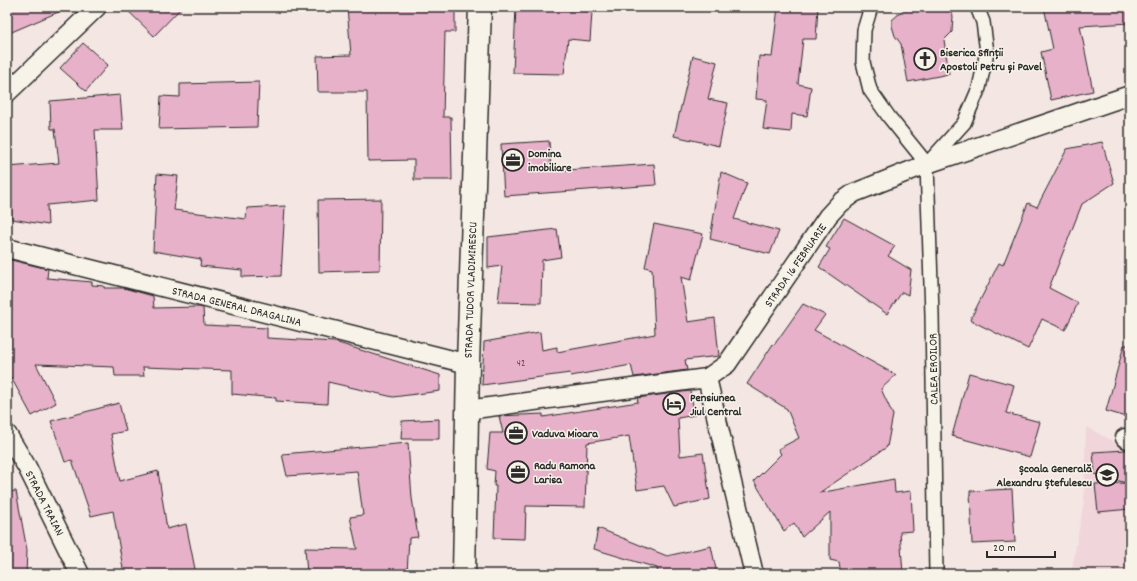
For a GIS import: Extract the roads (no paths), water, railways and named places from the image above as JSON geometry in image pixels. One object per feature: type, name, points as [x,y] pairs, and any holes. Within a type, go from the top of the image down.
[{"type":"main road","name":"STRADA TUDOR VLADIMIRESCU","points":[[464,574],[468,364],[480,7]]},
{"type":"street","points":[[7,93],[97,7]]},
{"type":"street","points":[[871,7],[864,30],[863,62],[870,90],[889,117],[927,164],[964,123],[980,88],[987,52],[983,22],[977,7]]},
{"type":"street","name":"STRADA 16 FEBRUARIE","points":[[467,410],[707,378],[727,364],[828,216],[840,203],[854,193],[927,164],[1130,95]]},
{"type":"street","name":"CALEA EROILOR","points":[[927,164],[932,314],[936,574]]},
{"type":"street","name":"STRADA GENERAL DRAGALINA","points":[[7,248],[468,364]]},
{"type":"street","points":[[707,378],[754,574]]},
{"type":"street","name":"STRADA TRAIAN","points":[[7,434],[27,467],[80,574]]},
{"type":"place","name":"Biserica Sfinții Apostoli Petru și Pavel","points":[[925,59]]},
{"type":"place","name":"Domina imobiliare","points":[[513,160]]},
{"type":"place","name":"Pensiunea Jiul Central","points":[[674,404]]},
{"type":"place","name":"Vaduva Mioara","points":[[516,433]]},
{"type":"place","name":"Radu Ramona Larisa","points":[[518,472]]},
{"type":"place","name":"Școala Generală Alexandru Ștefulescu","points":[[1107,475]]}]
